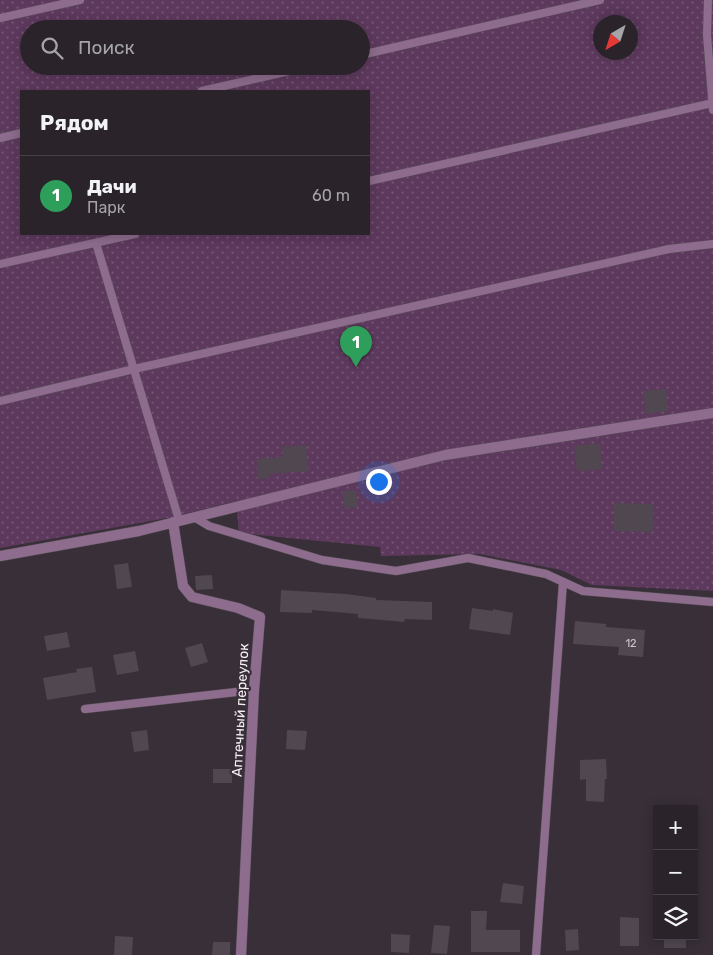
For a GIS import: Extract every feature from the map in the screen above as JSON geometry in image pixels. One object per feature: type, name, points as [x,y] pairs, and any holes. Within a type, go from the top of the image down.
[{"type":"street","points":[[0,556],[139,531],[445,455],[713,413]]},
{"type":"street","name":"Аптечный переулок","points":[[176,521],[183,586],[192,597],[238,608],[260,617],[254,690],[241,955]]},
{"type":"lane","points":[[0,18],[80,0]]},
{"type":"lane","points":[[370,53],[600,0]]},
{"type":"lane","points":[[708,0],[707,35],[713,110]]},
{"type":"lane","points":[[206,90],[272,75]]},
{"type":"lane","points":[[370,181],[712,103]]},
{"type":"lane","points":[[0,138],[20,133]]},
{"type":"lane","points":[[0,264],[131,235]]},
{"type":"lane","points":[[96,243],[134,369],[176,521]]},
{"type":"lane","points":[[0,401],[134,369],[669,250],[713,244]]},
{"type":"lane","points":[[194,517],[209,526],[322,560],[396,571],[468,558],[546,574],[583,592],[713,602]]},
{"type":"lane","points":[[536,955],[563,582]]},
{"type":"lane","points":[[85,709],[254,690]]},
{"type":"shaded area","points":[[0,0],[713,0],[713,591],[592,585],[561,570],[480,554],[381,556],[380,547],[239,533],[236,501],[173,517],[0,548]]},
{"type":"building","points":[[666,389],[668,411],[646,414],[643,391]]},
{"type":"building","points":[[600,443],[602,469],[577,471],[574,446]]},
{"type":"building","points":[[306,445],[308,471],[269,474],[269,478],[258,479],[257,459],[283,457],[282,447]]},
{"type":"building","points":[[356,490],[358,507],[344,508],[342,491]]},
{"type":"building","points":[[614,503],[653,504],[653,532],[614,531]]},
{"type":"building","points":[[128,563],[132,587],[117,589],[114,565]]},
{"type":"building","points":[[212,575],[213,589],[196,590],[195,576]]},
{"type":"building","points":[[281,590],[346,594],[376,598],[376,600],[432,602],[432,620],[405,619],[404,622],[358,618],[358,614],[312,610],[312,613],[280,612]]},
{"type":"building","points":[[472,608],[493,611],[493,609],[513,613],[510,635],[469,629]]},
{"type":"building","points":[[575,621],[606,624],[606,627],[645,630],[643,657],[618,655],[619,647],[573,644]]},
{"type":"building","points":[[67,632],[70,647],[47,651],[44,636]]},
{"type":"building","points":[[202,643],[208,662],[191,667],[185,648]]},
{"type":"building","points":[[135,651],[139,671],[117,675],[113,655]]},
{"type":"building","points":[[92,667],[96,692],[47,700],[43,678],[77,672],[76,669]]},
{"type":"building","points":[[147,730],[149,750],[134,752],[131,732]]},
{"type":"building","points":[[287,730],[307,731],[305,750],[286,749]]},
{"type":"building","points":[[606,759],[607,779],[605,779],[604,802],[586,801],[586,779],[580,780],[580,760]]},
{"type":"building","points":[[213,769],[232,769],[232,783],[213,783]]},
{"type":"building","points":[[503,883],[524,886],[522,904],[500,902]]},
{"type":"building","points":[[471,911],[487,911],[486,930],[520,930],[520,952],[471,952]]},
{"type":"building","points":[[620,917],[639,918],[639,946],[620,946]]},
{"type":"building","points":[[434,925],[450,926],[447,954],[431,953]]},
{"type":"building","points":[[578,929],[579,950],[566,951],[565,930]]},
{"type":"building","points":[[391,934],[410,935],[409,953],[391,952]]},
{"type":"building","points":[[115,936],[133,937],[132,955],[114,955]]},
{"type":"building","points":[[664,940],[686,940],[686,948],[664,948]]},
{"type":"building","points":[[213,942],[230,942],[230,955],[212,955]]},
{"type":"place","name":"Дачи","points":[[356,367]]}]
